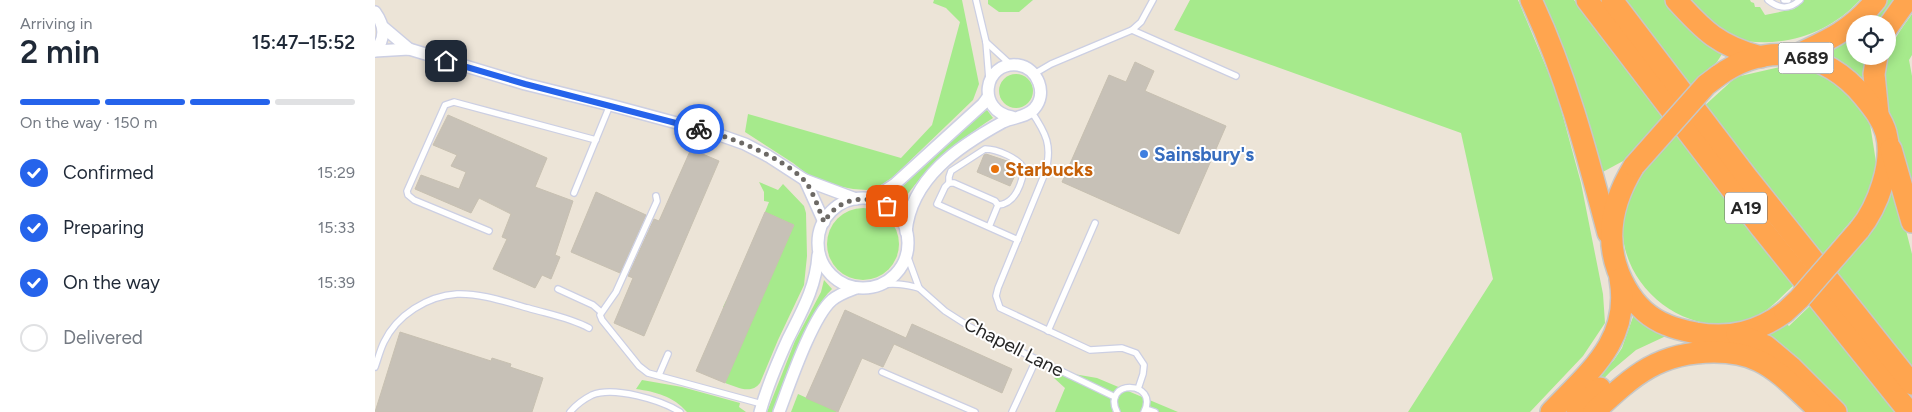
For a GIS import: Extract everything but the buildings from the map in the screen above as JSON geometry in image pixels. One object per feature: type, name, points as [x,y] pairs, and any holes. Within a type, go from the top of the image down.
[{"type":"highway","points":[[1531,0],[1562,77],[1585,146],[1610,240]]},
{"type":"highway","name":"A19","points":[[1587,0],[1756,221],[1909,412]]},
{"type":"highway","name":"A19","points":[[1612,0],[1741,169],[1912,384]]},
{"type":"highway","name":"A689","points":[[1676,0],[1701,28],[1713,37],[1733,48],[1761,57]]},
{"type":"highway","name":"A689","points":[[1876,0],[1854,24],[1834,38],[1796,54],[1761,57],[1743,62],[1718,76],[1706,86],[1634,166],[1619,195],[1610,240],[1613,261],[1619,276],[1637,304],[1666,325],[1679,330],[1709,335],[1737,334],[1769,324],[1799,299],[1872,213],[1887,161],[1886,134],[1878,114],[1874,74],[1876,65]]},
{"type":"highway","points":[[1896,15],[1907,0]]},
{"type":"highway","name":"A689","points":[[1796,54],[1826,65],[1843,76],[1855,86],[1878,114]]},
{"type":"highway","points":[[1886,134],[1912,222]]},
{"type":"highway","name":"A689","points":[[1551,412],[1599,362],[1607,350],[1617,328],[1621,312],[1622,293],[1619,276]]},
{"type":"highway","name":"A689","points":[[1737,334],[1766,346],[1791,367],[1836,412]]},
{"type":"highway","name":"A689","points":[[1577,412],[1622,368],[1647,353],[1664,346],[1709,335]]},
{"type":"highway","points":[[1595,412],[1635,376],[1662,360],[1680,354],[1727,352],[1742,354],[1758,360],[1773,369],[1821,412]]},
{"type":"street","points":[[375,12],[383,27],[409,49]]},
{"type":"street","points":[[375,51],[381,44],[383,27]]},
{"type":"street","points":[[375,51],[409,49],[508,80],[714,133],[745,144],[781,163],[805,180],[856,199],[871,199],[894,210],[906,232],[908,248],[903,264],[893,277],[879,285],[867,288],[856,288],[842,283],[831,275],[823,263],[819,249]]},
{"type":"street","points":[[871,199],[895,184],[983,104],[988,96],[989,83],[997,71],[1011,65],[1021,66],[1034,74],[1039,83],[1041,93],[1038,103],[1031,111],[1022,116],[1012,117],[1001,114],[996,110],[988,96]]},
{"type":"street","points":[[906,232],[908,216],[913,204],[926,182],[936,170],[951,155],[971,141],[1012,117]]},
{"type":"street","points":[[805,180],[824,222]]},
{"type":"street","points":[[761,408],[774,370],[813,289],[817,272],[819,235],[824,222],[837,207],[856,199]]},
{"type":"street","points":[[779,412],[801,357],[824,311],[831,301],[841,294],[856,288]]},
{"type":"lane","points":[[976,0],[986,42],[989,83]]},
{"type":"lane","points":[[1034,74],[1051,64],[1132,30],[1141,22],[1153,0]]},
{"type":"lane","points":[[1768,0],[1775,6],[1788,8],[1794,6],[1800,0]]},
{"type":"lane","points":[[1783,0],[1788,0]]},
{"type":"lane","points":[[1132,30],[1236,76]]},
{"type":"lane","points":[[986,42],[1011,65]]},
{"type":"lane","points":[[489,231],[414,200],[408,195],[407,191],[445,105],[454,102],[595,140]]},
{"type":"lane","points":[[574,192],[610,105]]},
{"type":"lane","points":[[1031,111],[1041,125],[1048,143],[1049,158],[1045,173],[998,288],[996,296],[1000,308],[1090,350],[1122,348],[1136,353],[1143,365],[1143,374],[1138,389]]},
{"type":"lane","points":[[997,205],[1012,201],[1024,170],[1019,162],[991,149],[985,149],[951,171],[949,183],[937,204],[1018,240]]},
{"type":"lane","points":[[949,183],[954,183],[995,201],[997,205]]},
{"type":"lane","points":[[656,196],[657,201],[616,292],[601,312],[602,320],[639,366],[648,373],[761,408]]},
{"type":"lane","points":[[989,227],[997,205]]},
{"type":"lane","points":[[1048,331],[1095,223]]},
{"type":"lane","name":"Chapell Lane","points":[[908,248],[907,255],[919,288],[945,311],[970,327],[1115,397]]},
{"type":"lane","points":[[879,285],[893,283],[919,288]]},
{"type":"lane","points":[[558,289],[593,305],[601,312]]},
{"type":"lane","points":[[375,367],[383,343],[398,322],[429,300],[445,296],[458,294],[477,296],[509,303],[579,322],[589,328]]},
{"type":"lane","points":[[659,375],[668,354]]},
{"type":"lane","points":[[1012,412],[1036,360]]},
{"type":"lane","points":[[882,372],[975,412]]},
{"type":"lane","points":[[1117,412],[1114,406],[1115,397],[1125,388],[1138,389],[1146,400],[1145,410],[1155,412]]},
{"type":"lane","points":[[570,412],[581,402],[593,395],[614,392],[657,400],[680,412]]},
{"type":"green space","points":[[934,0],[962,0],[979,84],[973,100],[893,177],[881,185],[867,190],[827,184],[812,178],[793,163],[745,132],[748,114],[901,158],[932,125],[960,22],[946,8],[933,3]]},
{"type":"green space","points":[[988,0],[1033,0],[1019,12],[999,12],[988,4]]},
{"type":"green space","points":[[1190,0],[1518,0],[1556,91],[1581,183],[1603,294],[1605,323],[1583,356],[1530,412],[1408,412],[1493,279],[1461,133],[1174,30]]},
{"type":"green space","points":[[1535,0],[1574,0],[1662,117],[1625,160],[1599,174]]},
{"type":"green space","points":[[1621,0],[1667,0],[1697,35],[1722,54],[1717,62],[1688,87]]},
{"type":"green space","points":[[1685,0],[1750,0],[1754,3],[1755,7],[1760,7],[1765,15],[1794,9],[1804,0],[1860,0],[1836,21],[1808,35],[1778,42],[1762,42],[1727,39]]},
{"type":"green space","points":[[1885,0],[1895,0],[1884,15],[1871,15]]},
{"type":"green space","points":[[1912,14],[1912,55],[1909,60],[1912,76],[1912,191],[1893,125],[1886,91],[1887,65],[1896,65],[1896,38]]},
{"type":"green space","points":[[1846,37],[1846,65],[1865,65],[1864,84],[1818,55]]},
{"type":"green space","points":[[1780,67],[1799,68],[1814,72],[1834,82],[1860,107],[1870,124],[1876,162],[1875,183],[1862,208],[1822,255],[1702,108],[1736,77]]},
{"type":"green space","points":[[1016,74],[1028,79],[1033,91],[1028,103],[1016,108],[1004,103],[999,91],[1004,79]]},
{"type":"green space","points":[[987,110],[993,118],[967,136],[931,167],[901,204],[899,205],[890,198],[954,136]]},
{"type":"green space","points":[[1676,134],[1795,284],[1771,307],[1754,318],[1728,324],[1703,323],[1679,314],[1658,300],[1640,282],[1628,260],[1623,235],[1625,209],[1629,198],[1646,168]]},
{"type":"green space","points":[[759,182],[778,190],[783,184],[804,206],[806,213],[807,256],[804,285],[760,383],[752,389],[748,389],[725,383],[752,319],[723,307],[726,301],[755,313],[794,225],[765,212],[769,202],[764,201],[764,192]]},
{"type":"green space","points":[[1892,186],[1895,187],[1912,254],[1912,371],[1835,276],[1877,222],[1885,209]]},
{"type":"green space","points":[[863,208],[877,211],[889,218],[896,230],[899,244],[896,258],[889,270],[877,277],[863,280],[849,277],[837,270],[830,258],[827,244],[830,230],[837,218],[849,211]]},
{"type":"green space","points":[[824,280],[832,289],[814,313],[806,329],[790,365],[773,412],[767,412],[795,341],[821,292]]},
{"type":"green space","points":[[1812,304],[1899,412],[1846,412],[1796,362],[1766,337],[1786,323],[1789,326]]},
{"type":"green space","points":[[1634,314],[1666,336],[1636,350],[1611,371],[1572,412],[1565,412],[1614,360],[1622,348]]},
{"type":"green space","points":[[1068,373],[1097,378],[1178,412],[1055,412],[1065,388],[1054,378]]},
{"type":"green space","points":[[642,380],[682,387],[740,403],[739,407],[746,412],[687,412],[670,398],[636,389]]},
{"type":"green space","points":[[798,394],[836,411],[836,412],[791,412]]},
{"type":"way so far","points":[[699,129],[745,144],[797,174],[805,180],[824,222],[832,211],[843,203],[856,199],[871,199],[887,206]]},
{"type":"place","name":"Sainsbury's","points":[[1144,154]]},
{"type":"place","name":"Starbucks","points":[[995,169]]},
{"type":"route","points":[[446,61],[482,73],[699,129]]}]
